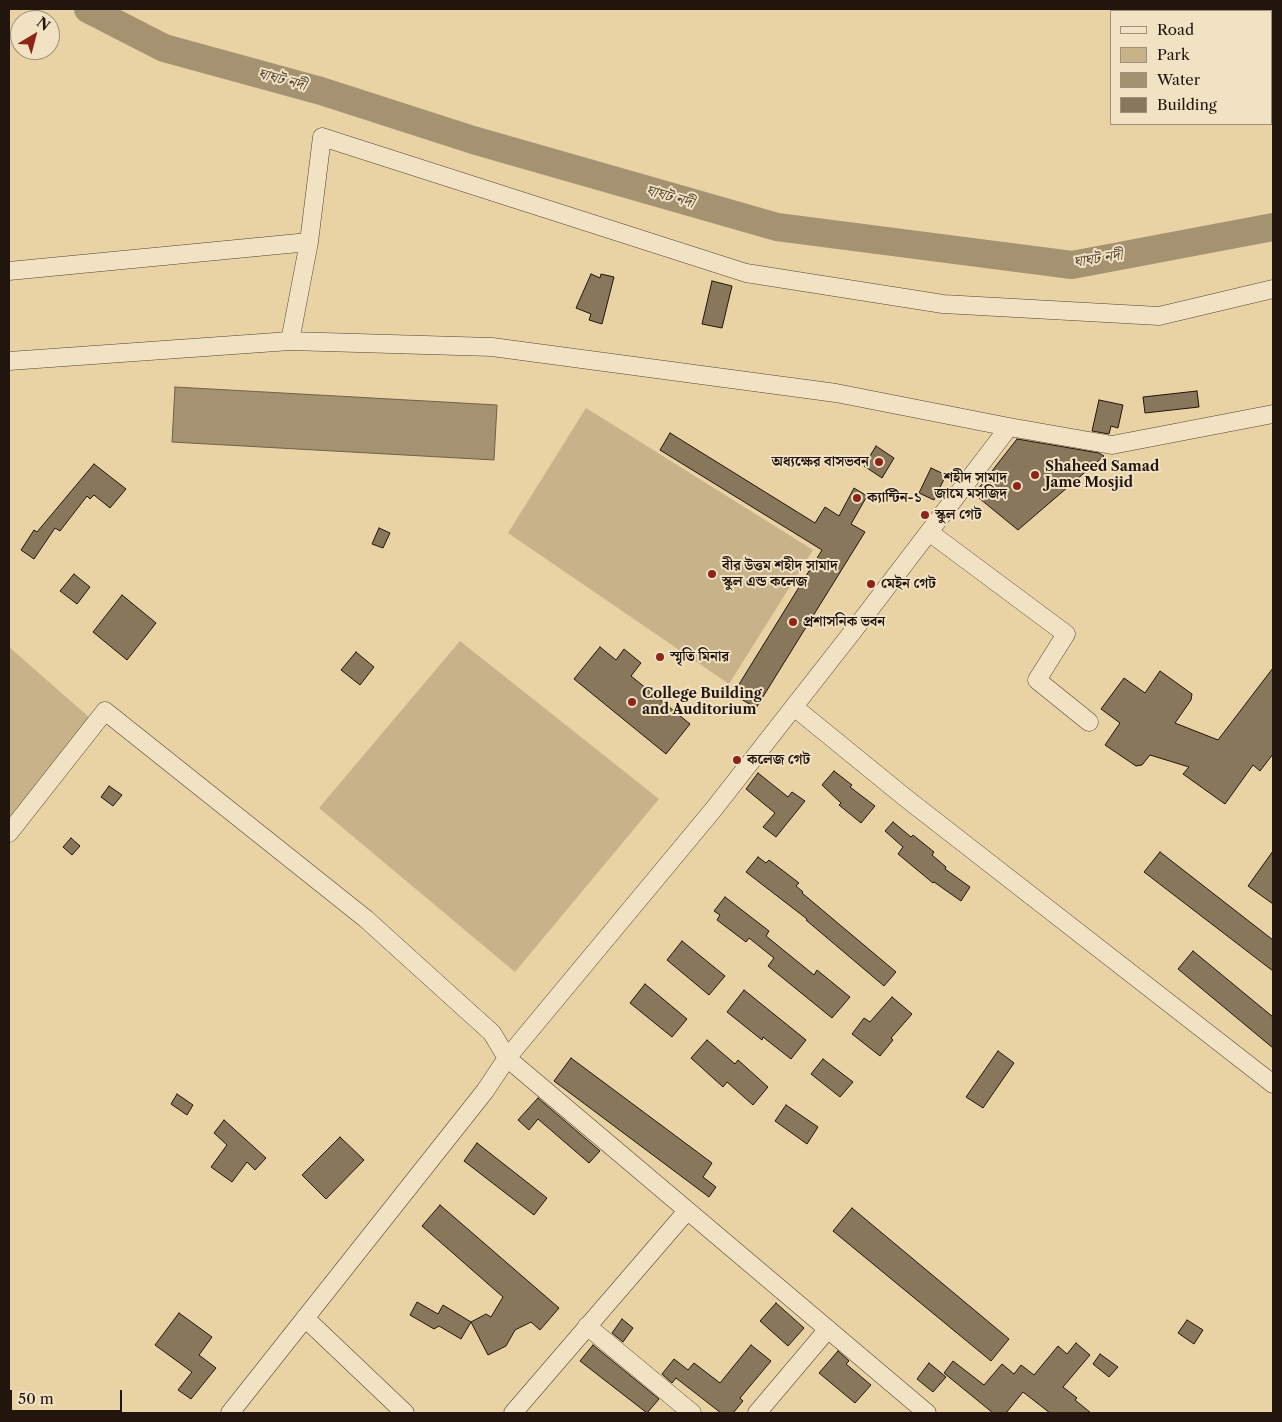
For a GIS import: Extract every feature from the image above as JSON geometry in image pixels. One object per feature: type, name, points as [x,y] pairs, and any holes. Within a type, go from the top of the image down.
[{"type":"street","points":[[290,341],[309,242],[322,137],[756,275],[943,304],[1159,316],[1273,289]]},
{"type":"street","points":[[9,271],[309,242]]},
{"type":"street","points":[[9,361],[290,341],[492,347],[836,393],[1112,445],[1273,414]]},
{"type":"street","points":[[230,1413],[485,1091],[507,1058],[713,810],[1009,427]]},
{"type":"street","points":[[929,532],[1066,634],[1037,680],[1089,722]]},
{"type":"street","points":[[794,707],[915,806],[1273,1084]]},
{"type":"street","points":[[9,833],[105,711],[366,919],[492,1033],[507,1058],[927,1413]]},
{"type":"street","points":[[513,1413],[687,1211]]},
{"type":"street","points":[[305,1318],[405,1413]]},
{"type":"street","points":[[587,1326],[692,1413]]},
{"type":"street","points":[[757,1413],[828,1329]]},
{"type":"green space","points":[[586,408],[813,550],[729,684],[508,533]]},
{"type":"green space","points":[[460,641],[659,799],[515,972],[319,808]]},
{"type":"green space","points":[[9,647],[90,718],[9,824]]},
{"type":"water","points":[[175,387],[497,405],[494,460],[172,442]]},
{"type":"building","points":[[591,274],[600,278],[601,274],[614,277],[602,324],[589,320],[591,314],[576,308]]},
{"type":"building","points":[[712,281],[732,286],[722,328],[702,324]]},
{"type":"building","points":[[1197,391],[1199,407],[1145,413],[1143,397]]},
{"type":"building","points":[[1099,400],[1123,405],[1118,428],[1111,426],[1109,434],[1092,431]]},
{"type":"building","name":"প্রশাসনিক ভবন","points":[[670,433],[815,523],[825,507],[839,516],[854,488],[867,496],[851,524],[865,532],[756,708],[733,694],[822,550],[660,450]]},
{"type":"building","name":"Shaheed Samad Jame Mosjid","points":[[1017,439],[1099,453],[1104,456],[1018,530],[974,494]]},
{"type":"building","name":"অধ্যক্ষের বাসভবন","points":[[876,446],[894,458],[882,478],[864,466]]},
{"type":"building","points":[[94,464],[126,489],[110,508],[94,495],[90,499],[87,496],[60,531],[55,528],[34,559],[21,550],[34,530],[37,532]]},
{"type":"building","points":[[931,468],[946,475],[934,500],[919,493]]},
{"type":"building","points":[[379,528],[390,533],[383,548],[372,544]]},
{"type":"building","points":[[74,574],[90,587],[77,604],[60,591]]},
{"type":"building","points":[[122,595],[156,623],[127,660],[93,632]]},
{"type":"building","name":"College Building and Auditorium","points":[[600,647],[616,660],[624,649],[641,663],[631,676],[690,724],[666,754],[574,679]]},
{"type":"building","points":[[356,652],[374,667],[360,685],[341,670]]},
{"type":"building","points":[[1273,668],[1273,754],[1260,771],[1253,765],[1225,804],[1183,774],[1189,767],[1150,755],[1142,765],[1136,766],[1105,745],[1120,723],[1101,709],[1124,678],[1145,693],[1160,671],[1192,694],[1191,700],[1175,723],[1218,740]]},
{"type":"building","points":[[834,771],[852,785],[850,787],[875,806],[861,823],[839,805],[841,803],[822,785]]},
{"type":"building","points":[[758,773],[788,797],[792,792],[805,801],[776,837],[763,827],[775,813],[746,789]]},
{"type":"building","points":[[109,786],[122,795],[113,806],[101,797]]},
{"type":"building","points":[[893,822],[934,852],[932,855],[946,867],[945,869],[970,887],[961,901],[933,883],[898,854],[903,847],[885,831]]},
{"type":"building","points":[[71,838],[80,846],[72,855],[63,847]]},
{"type":"building","points":[[1273,851],[1273,904],[1248,886]]},
{"type":"building","points":[[1160,852],[1273,940],[1273,971],[1144,872]]},
{"type":"building","points":[[758,857],[766,863],[769,860],[799,883],[796,886],[802,893],[896,972],[884,986],[807,919],[746,872]]},
{"type":"building","points":[[725,897],[769,931],[766,936],[814,975],[817,970],[850,997],[832,1018],[768,966],[774,958],[749,938],[746,942],[717,920],[720,915],[714,911]]},
{"type":"building","points":[[682,941],[725,976],[709,995],[667,960]]},
{"type":"building","points":[[1193,951],[1273,1017],[1273,1048],[1178,969]]},
{"type":"building","points":[[645,984],[687,1019],[672,1037],[630,1003]]},
{"type":"building","points":[[744,990],[806,1040],[791,1059],[763,1037],[762,1040],[727,1012]]},
{"type":"building","points":[[892,997],[912,1014],[891,1038],[893,1040],[880,1056],[852,1034],[864,1018],[870,1022]]},
{"type":"building","points":[[707,1040],[735,1064],[738,1060],[768,1087],[753,1105],[727,1082],[723,1087],[691,1058]]},
{"type":"building","points":[[998,1051],[1014,1063],[983,1108],[966,1097]]},
{"type":"building","points":[[571,1058],[712,1163],[703,1177],[716,1187],[709,1197],[554,1081]]},
{"type":"building","points":[[823,1059],[853,1082],[840,1097],[811,1074]]},
{"type":"building","points":[[177,1094],[193,1105],[187,1115],[171,1104]]},
{"type":"building","points":[[538,1098],[600,1151],[589,1163],[538,1119],[529,1130],[518,1120]]},
{"type":"building","points":[[786,1105],[818,1127],[807,1144],[775,1121]]},
{"type":"building","points":[[224,1120],[266,1158],[255,1170],[247,1162],[232,1182],[211,1167],[227,1145],[214,1133]]},
{"type":"building","points":[[340,1137],[364,1160],[326,1199],[302,1175]]},
{"type":"building","points":[[477,1143],[547,1198],[534,1215],[464,1161]]},
{"type":"building","points":[[440,1205],[559,1308],[540,1330],[531,1322],[515,1330],[506,1346],[488,1355],[471,1322],[486,1314],[491,1317],[503,1297],[422,1226]]},
{"type":"building","points":[[852,1208],[1009,1339],[991,1361],[833,1231]]},
{"type":"building","points":[[417,1302],[438,1314],[443,1305],[471,1322],[461,1339],[439,1326],[434,1329],[410,1315]]},
{"type":"building","points":[[776,1303],[804,1328],[788,1346],[760,1321]]},
{"type":"building","points":[[179,1313],[212,1337],[199,1355],[216,1368],[191,1399],[178,1390],[192,1372],[155,1345]]},
{"type":"building","points":[[622,1319],[633,1328],[623,1342],[612,1333]]},
{"type":"building","points":[[1187,1320],[1203,1330],[1194,1344],[1178,1333]]},
{"type":"building","points":[[1076,1343],[1090,1355],[1063,1387],[1091,1413],[1050,1413],[1023,1392],[1006,1413],[993,1413],[944,1373],[953,1361],[984,1385],[1002,1364],[1014,1374],[1021,1365],[1034,1375],[1058,1346],[1067,1354]]},
{"type":"building","points":[[593,1345],[659,1399],[647,1413],[580,1361]]},
{"type":"building","points":[[751,1345],[771,1361],[740,1398],[743,1401],[733,1413],[721,1413],[676,1378],[672,1383],[662,1374],[674,1359],[688,1370],[694,1363],[720,1383]]},
{"type":"building","points":[[838,1351],[849,1361],[846,1364],[871,1385],[855,1403],[819,1373]]},
{"type":"building","points":[[1100,1354],[1118,1367],[1109,1377],[1093,1364]]},
{"type":"building","points":[[929,1363],[946,1377],[933,1392],[917,1379]]},
{"type":"waterway","name":"ঘাঘট নদী","points":[[88,9],[164,48],[321,91],[473,140],[777,227],[1072,265],[1273,227]]},
{"type":"place","name":"অধ্যক্ষের বাসভবন","points":[[879,462]]},
{"type":"place","name":"Shaheed Samad Jame Mosjid","points":[[1035,475]]},
{"type":"place","name":"শহীদ সামাদ জামে মসজিদ","points":[[1017,486]]},
{"type":"place","name":"ক্যান্টিন-১","points":[[857,498]]},
{"type":"place","name":"স্কুল গেট","points":[[925,515]]},
{"type":"place","name":"বীর উত্তম শহীদ সামাদ স্কুল এন্ড কলেজ","points":[[712,574]]},
{"type":"place","name":"মেইন গেট","points":[[871,584]]},
{"type":"place","name":"প্রশাসনিক ভবন","points":[[793,622]]},
{"type":"place","name":"স্মৃতি মিনার","points":[[660,657]]},
{"type":"place","name":"College Building and Auditorium","points":[[632,702]]},
{"type":"place","name":"কলেজ গেট","points":[[737,760]]}]
